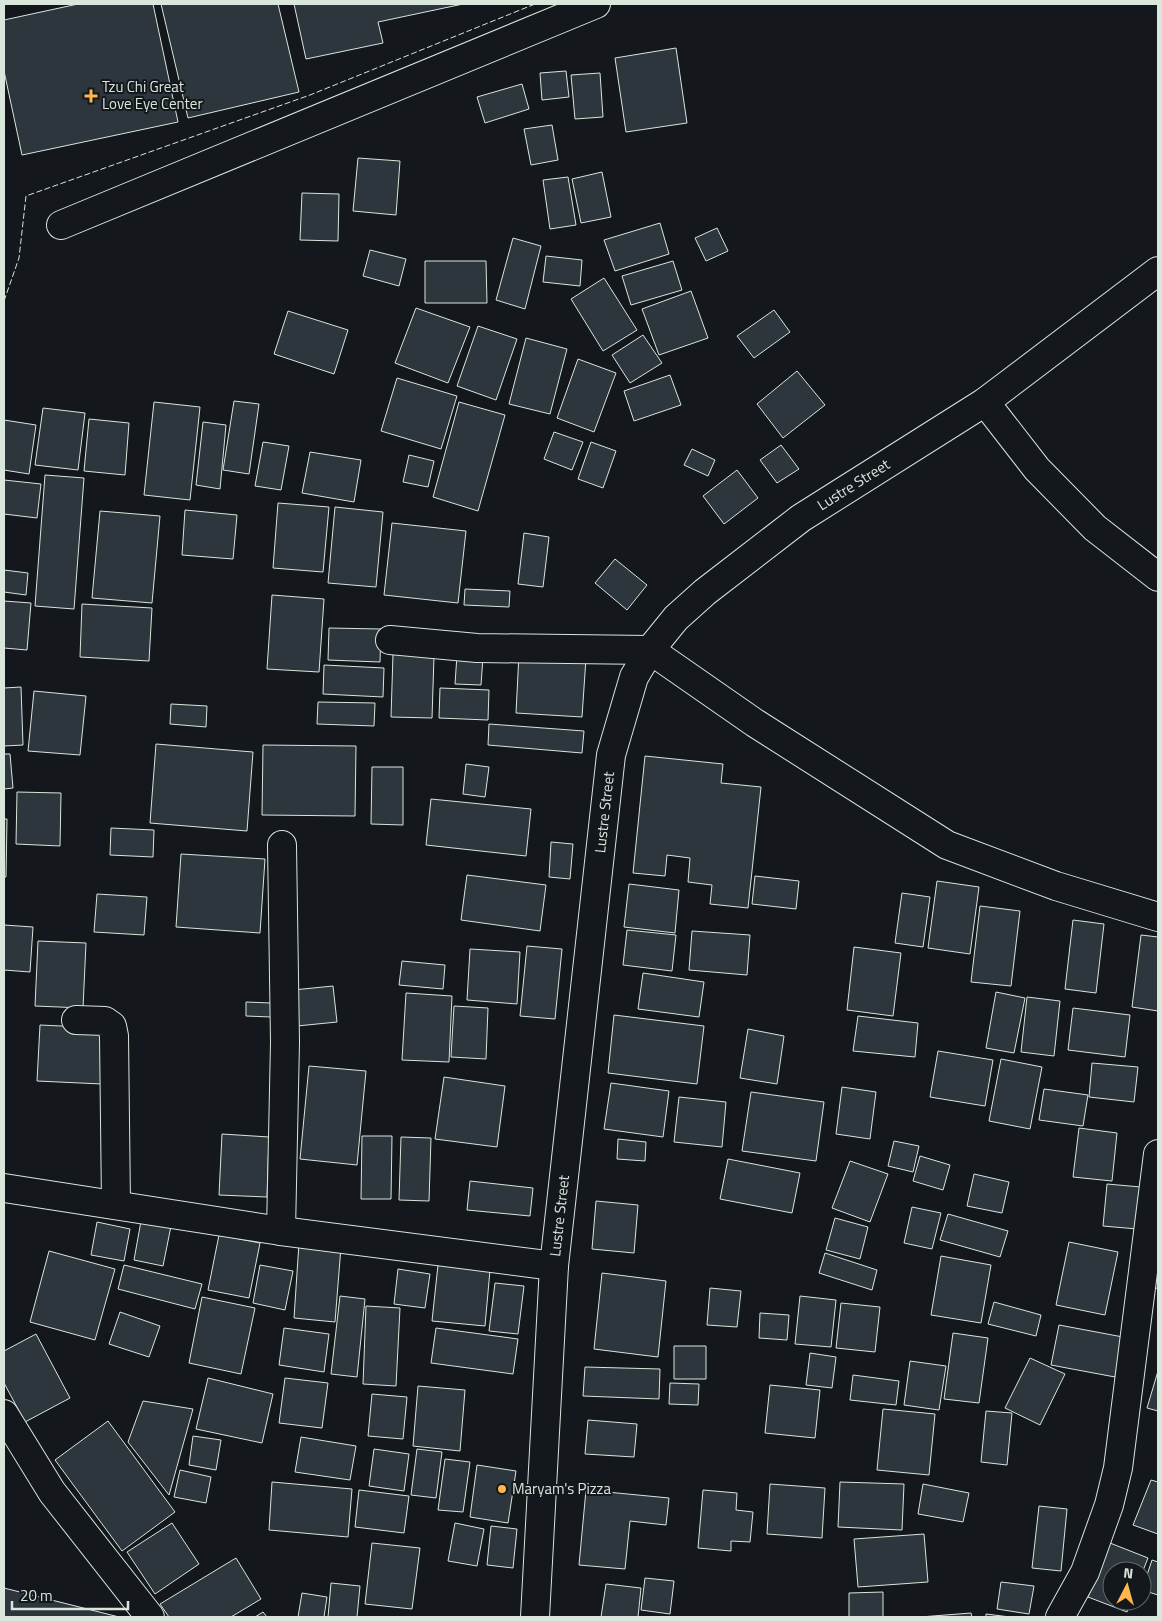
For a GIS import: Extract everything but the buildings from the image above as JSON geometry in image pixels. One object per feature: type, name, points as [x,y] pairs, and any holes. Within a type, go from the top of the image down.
[{"type":"street","points":[[61,225],[596,4]]},
{"type":"street","name":"Lustre Street","points":[[535,1617],[554,1266],[611,755],[634,677],[650,650],[676,618],[705,592],[801,518],[985,402],[1158,271]]},
{"type":"street","points":[[985,402],[1037,469],[1088,521],[1158,577]]},
{"type":"street","points":[[390,640],[477,648],[650,650],[755,723],[947,845],[1056,886],[1158,917]]},
{"type":"street","points":[[281,1231],[285,1042],[282,845]]},
{"type":"street","points":[[76,1020],[105,1021],[112,1026],[114,1036],[116,1204]]},
{"type":"street","points":[[1060,1617],[1084,1572],[1109,1505],[1118,1468],[1158,1154]]},
{"type":"street","points":[[4,1188],[281,1231],[554,1266]]},
{"type":"street","points":[[4,1414],[52,1492],[150,1617]]},
{"type":"fence","points":[[4,301],[19,258],[26,196],[310,95],[535,4]]},
{"type":"place","name":"Tzu Chi Great Love Eye Center","points":[[91,96]]},
{"type":"place","name":"Maryam's Pizza","points":[[502,1489]]}]
